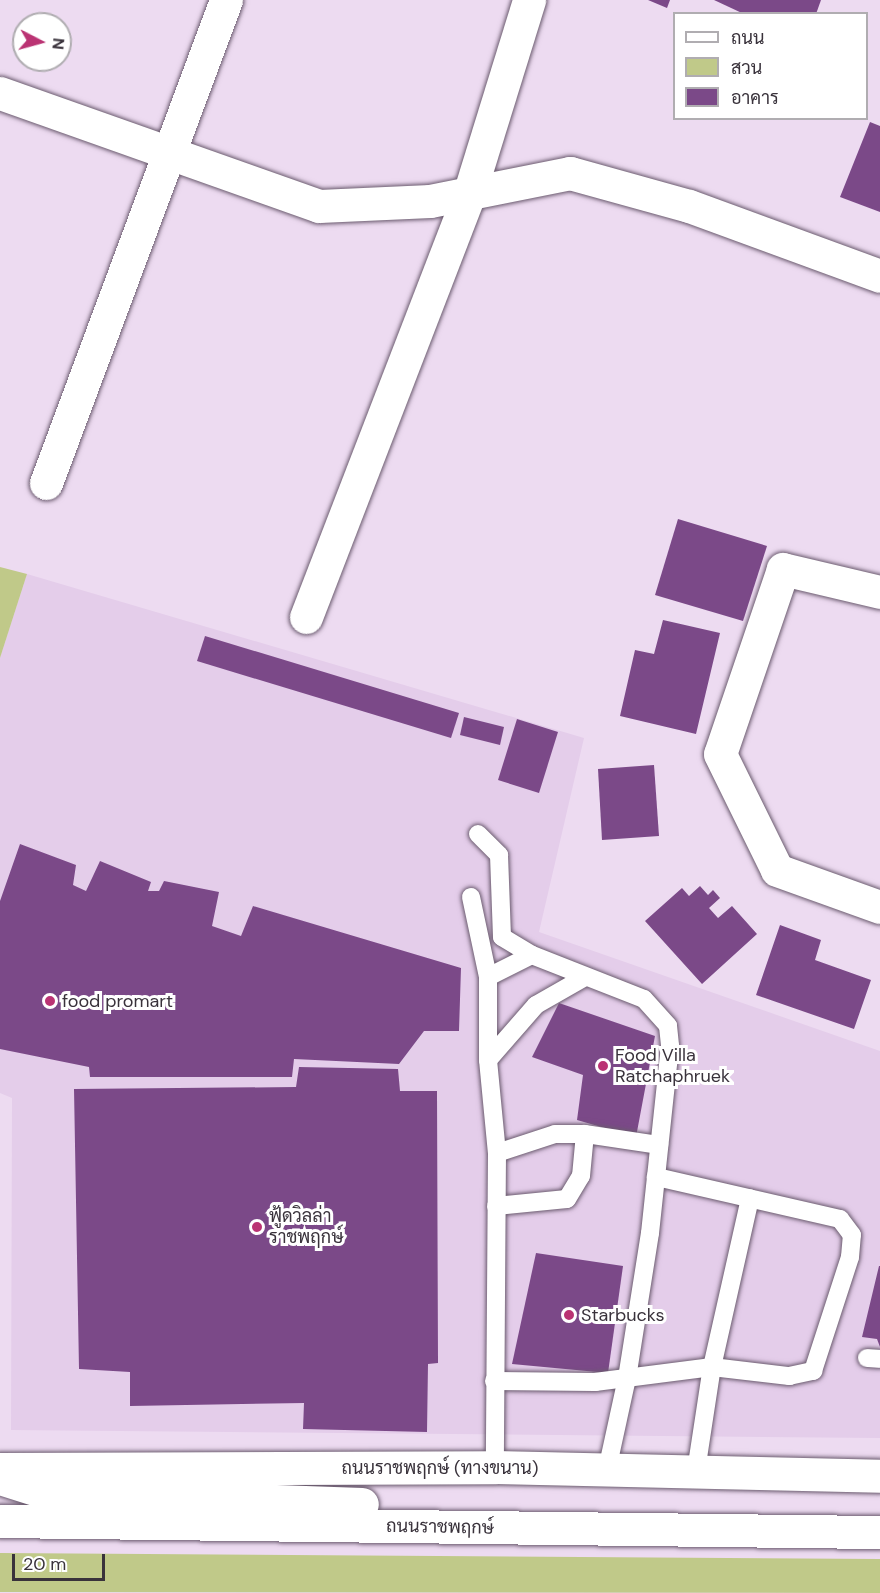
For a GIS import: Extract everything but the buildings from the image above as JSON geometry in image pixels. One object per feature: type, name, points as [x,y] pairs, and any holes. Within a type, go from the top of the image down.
[{"type":"street","points":[[46,483],[171,157],[226,0]]},
{"type":"street","points":[[306,617],[470,191],[529,0]]},
{"type":"street","points":[[0,93],[171,157],[319,206],[430,201],[470,191],[570,173],[689,206],[880,276]]},
{"type":"street","points":[[880,592],[783,569],[720,754],[777,870],[880,907]]},
{"type":"street","name":"ถนนราชพฤกษ์ (ทางขนาน)","points":[[0,1469],[495,1467],[880,1476]]},
{"type":"street","points":[[0,1478],[47,1493],[495,1509],[550,1529]]},
{"type":"street","name":"ถนนราชพฤกษ์","points":[[0,1521],[880,1533]]},
{"type":"lane","points":[[478,834],[499,855],[502,937],[532,955],[644,999],[668,1026],[670,1047],[656,1177],[627,1378],[607,1470]]},
{"type":"lane","points":[[471,897],[488,977],[488,1060],[497,1153],[495,1467]]},
{"type":"lane","points":[[488,977],[532,955]]},
{"type":"lane","points":[[488,1060],[536,1005],[585,977]]},
{"type":"lane","points":[[497,1153],[555,1134],[585,1134],[659,1145]]},
{"type":"lane","points":[[496,1206],[567,1199],[581,1176],[585,1134]]},
{"type":"lane","points":[[494,1380],[627,1378],[712,1367],[789,1376],[813,1371],[850,1257],[852,1235],[840,1219],[656,1177]]},
{"type":"lane","points":[[696,1471],[712,1367],[750,1198]]},
{"type":"shaded area","points":[[27,574],[584,738],[539,932],[880,1051],[880,1438],[11,1430],[12,1098],[0,1093],[0,658]]},
{"type":"green space","points":[[0,567],[27,574],[0,658]]},
{"type":"green space","points":[[0,1553],[880,1559],[880,1593],[0,1592]]},
{"type":"place","name":"food promart","points":[[50,1001]]},
{"type":"place","name":"Food Villa Ratchaphruek","points":[[603,1066]]},
{"type":"place","name":"ฟู้ดวิลล่า ราชพฤกษ์","points":[[257,1227]]},
{"type":"place","name":"Starbucks","points":[[569,1315]]}]
